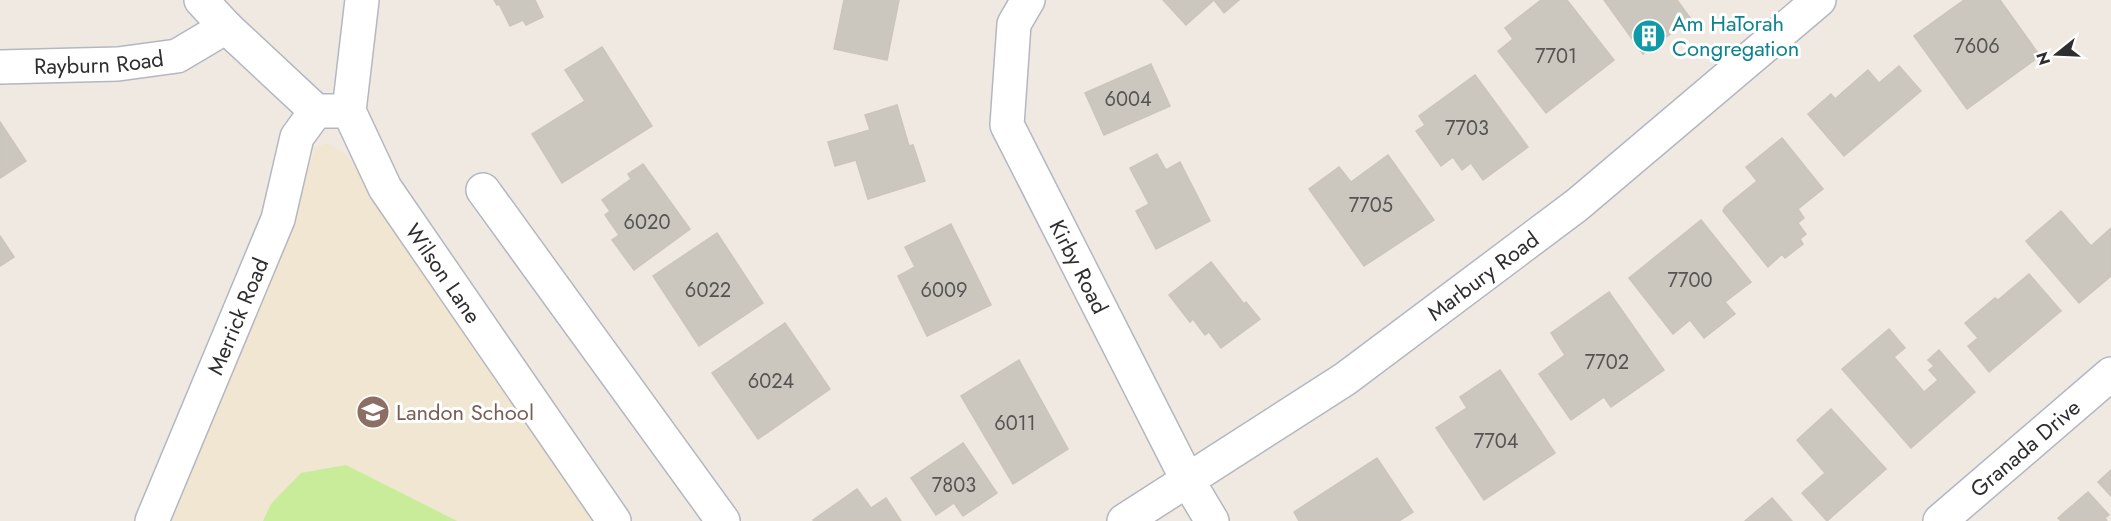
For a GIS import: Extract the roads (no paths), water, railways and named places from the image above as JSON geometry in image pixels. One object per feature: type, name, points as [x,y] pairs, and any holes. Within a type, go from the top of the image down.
[{"type":"street","points":[[201,0],[226,27],[316,111],[349,111],[362,0]]},
{"type":"street","name":"Kirby Road","points":[[1028,0],[1014,24],[1007,125],[1188,481],[1212,521]]},
{"type":"street","name":"Marbury Road","points":[[1124,521],[1345,379],[1577,205],[1819,0]]},
{"type":"street","name":"Rayburn Road","points":[[0,67],[118,64],[177,56],[226,27]]},
{"type":"street","name":"Merrick Road","points":[[152,521],[278,219],[297,136],[316,111]]},
{"type":"street","name":"Wilson Lane","points":[[349,111],[385,188],[614,521]]},
{"type":"street","points":[[483,190],[723,521]]},
{"type":"street","name":"Granada Drive","points":[[1940,521],[2111,374]]},
{"type":"place","name":"Am HaTorah Congregation","points":[[1649,36]]},
{"type":"place","name":"Landon School","points":[[373,412]]}]
